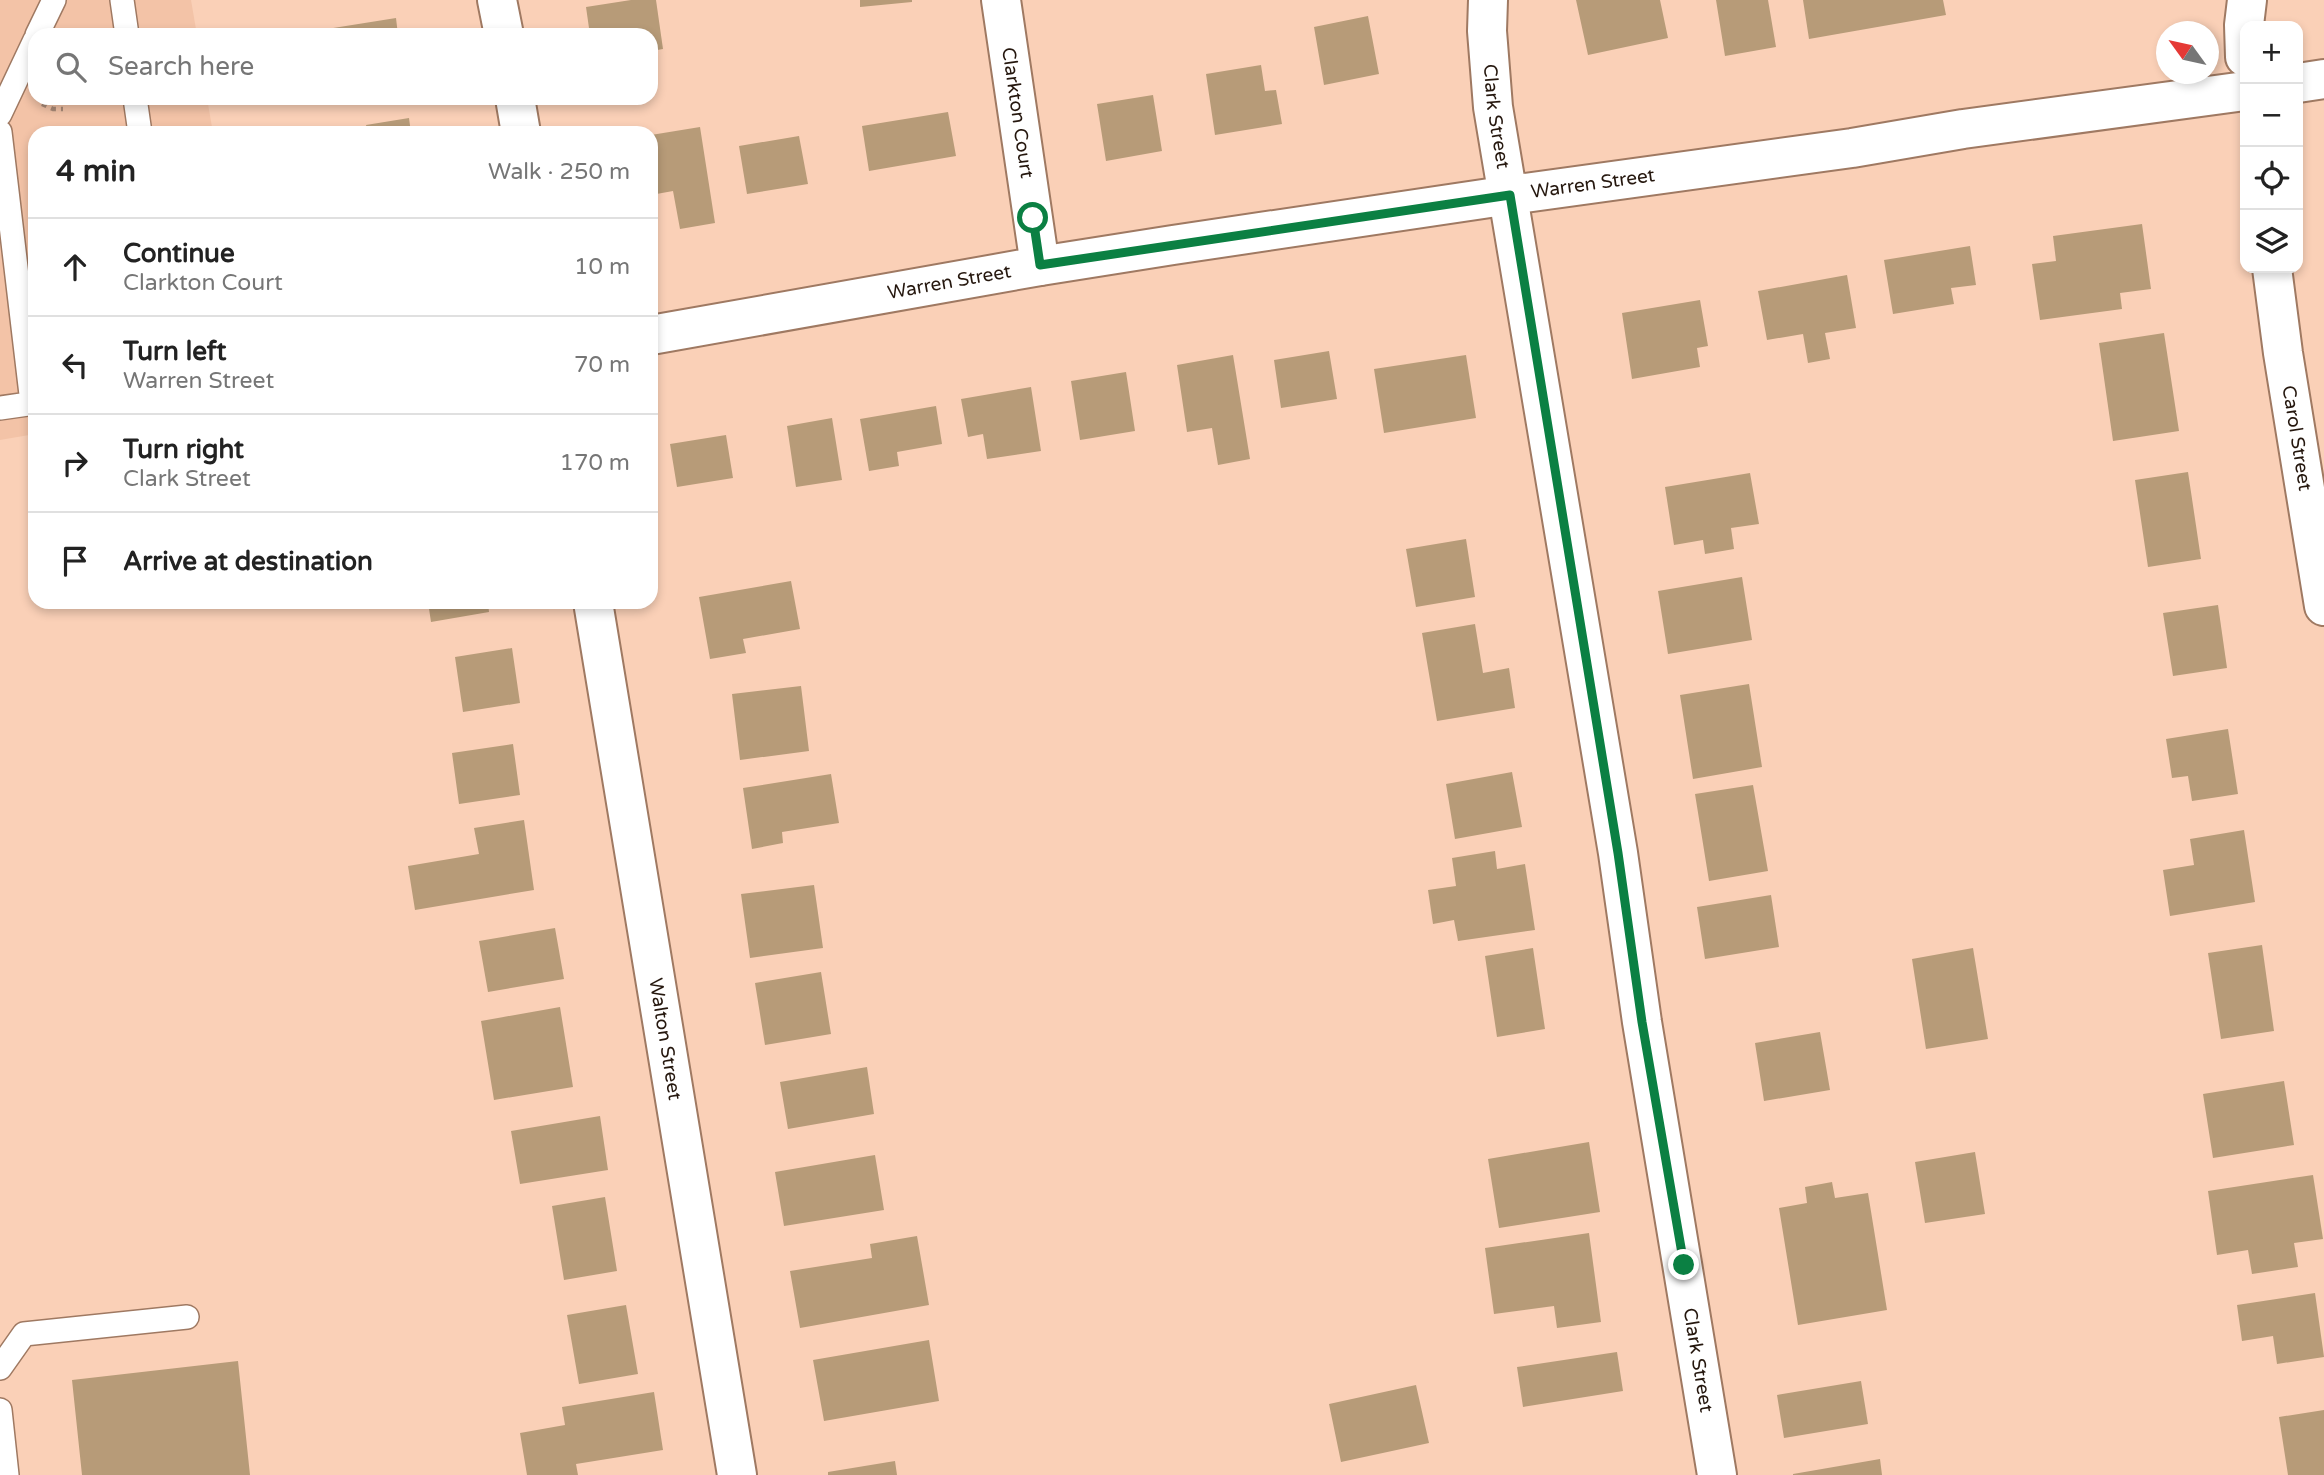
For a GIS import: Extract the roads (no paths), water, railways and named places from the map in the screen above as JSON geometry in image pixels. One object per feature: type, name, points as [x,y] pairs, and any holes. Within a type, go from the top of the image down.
[{"type":"street","points":[[498,0],[503,28]]},
{"type":"street","name":"Clarkton Court","points":[[1001,0],[1040,265]]},
{"type":"street","name":"Clark Street","points":[[1488,0],[1487,31],[1493,107],[1510,195],[1717,1475]]},
{"type":"street","points":[[2244,21],[2247,0]]},
{"type":"street","points":[[2303,82],[2324,79]]},
{"type":"street","name":"Warren Street","points":[[658,334],[1040,265],[1510,195],[1852,148],[1963,129],[2240,93]]},
{"type":"street","points":[[516,105],[520,126]]},
{"type":"street","name":"Carol Street","points":[[2273,273],[2324,606]]},
{"type":"street","name":"Walton Street","points":[[594,609],[737,1475]]},
{"type":"lane","points":[[40,28],[54,0]]},
{"type":"lane","points":[[122,0],[126,28]]},
{"type":"lane","points":[[0,114],[28,54]]},
{"type":"lane","points":[[136,105],[139,126]]},
{"type":"lane","points":[[0,131],[28,355]]},
{"type":"lane","points":[[0,408],[28,404]]},
{"type":"lane","points":[[0,1368],[24,1334],[187,1317]]},
{"type":"lane","points":[[0,1410],[7,1475]]}]
